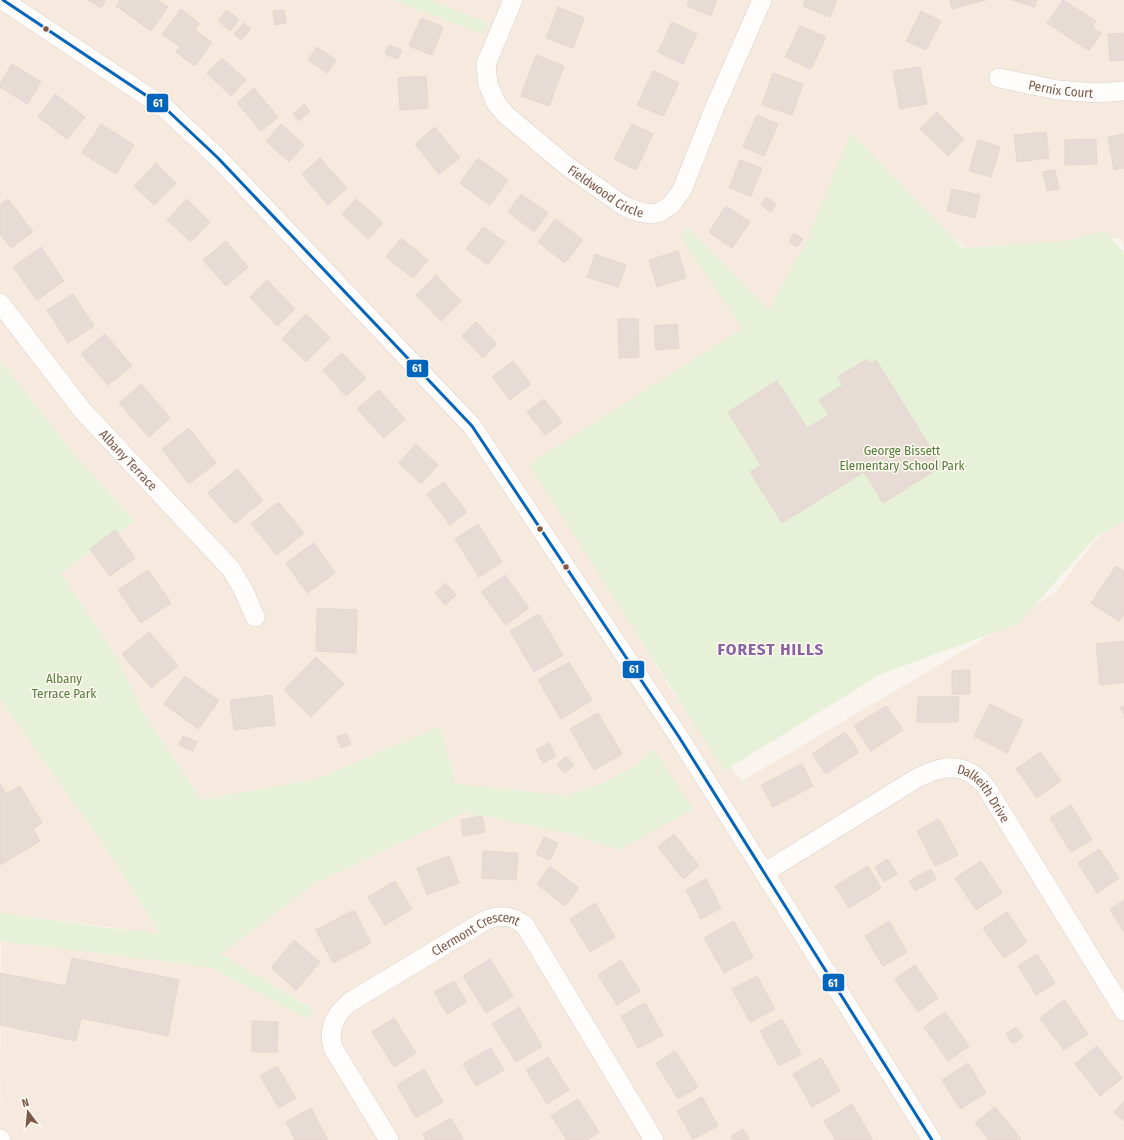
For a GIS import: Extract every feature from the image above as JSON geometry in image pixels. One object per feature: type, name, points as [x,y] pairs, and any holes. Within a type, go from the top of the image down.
[{"type":"street","points":[[3,0],[165,108],[218,158],[472,426],[679,737],[932,1140]]},
{"type":"street","name":"Fieldwood Circle","points":[[512,0],[486,64],[488,84],[496,103],[506,114],[567,166],[624,206],[651,214],[660,212],[671,205],[682,190],[715,107],[762,0]]},
{"type":"street","name":"Pernix Court","points":[[999,78],[1058,90],[1096,93],[1124,92]]},
{"type":"street","name":"Albany Terrace","points":[[0,303],[82,410],[231,569],[244,591],[255,616]]},
{"type":"street","name":"Dalkeith Drive","points":[[764,872],[917,778],[939,769],[962,769],[974,774],[986,787],[1124,1011]]},
{"type":"street","name":"Clermont Crescent","points":[[389,1140],[333,1048],[330,1033],[334,1020],[350,1002],[486,920],[500,916],[514,919],[526,927],[654,1140]]},
{"type":"shaded area","points":[[0,0],[1124,0],[1124,245],[1120,238],[971,253],[863,156],[804,292],[542,476],[674,695],[742,781],[978,642],[1056,592],[1095,540],[1124,520],[1124,1140],[0,1140],[1,941],[210,967],[306,1018],[314,1009],[220,954],[314,884],[465,812],[575,835],[619,850],[653,748],[637,765],[603,783],[568,796],[456,784],[440,726],[317,779],[201,800],[142,711],[117,658],[61,573],[135,521],[78,459],[0,360]]},
{"type":"shaded area","points":[[0,699],[110,854],[160,934],[3,913],[0,915]]},
{"type":"green space","points":[[393,0],[429,0],[489,23],[483,34]]},
{"type":"green space","name":"George Bissett Elementary School Park","points":[[851,133],[963,248],[1066,241],[1105,231],[1124,253],[1124,521],[1095,538],[1018,624],[881,674],[724,771],[529,464],[743,328],[680,236],[688,228],[769,310],[807,241]]},
{"type":"green space","name":"Albany Terrace Park","points":[[0,360],[78,459],[135,521],[61,573],[117,658],[142,711],[201,800],[317,779],[440,726],[456,784],[568,796],[603,783],[637,765],[653,748],[693,809],[619,850],[575,835],[465,812],[314,884],[221,954],[314,1010],[306,1018],[210,967],[0,941],[0,915],[3,913],[108,928],[160,933],[110,854],[0,699]]},
{"type":"building","points":[[88,0],[106,0],[101,8]]},
{"type":"building","points":[[120,0],[158,0],[168,7],[151,31],[116,6]]},
{"type":"building","points":[[689,0],[717,0],[711,16],[687,6]]},
{"type":"building","points":[[805,0],[837,0],[830,17],[803,6]]},
{"type":"building","points":[[950,0],[986,0],[952,9]]},
{"type":"building","points":[[1012,0],[1037,0],[1035,7]]},
{"type":"building","points":[[1063,0],[1096,21],[1092,27],[1101,33],[1089,51],[1047,23]]},
{"type":"building","points":[[558,7],[584,18],[573,48],[546,38]]},
{"type":"building","points":[[181,9],[199,23],[195,30],[212,42],[195,66],[176,52],[180,47],[162,34]]},
{"type":"building","points":[[227,10],[239,20],[230,31],[218,20]]},
{"type":"building","points":[[284,10],[286,23],[275,25],[273,11]]},
{"type":"building","points":[[921,11],[941,21],[926,50],[906,41]]},
{"type":"building","points":[[421,18],[443,27],[432,55],[409,46]]},
{"type":"building","points":[[672,22],[697,34],[683,64],[658,52]]},
{"type":"building","points":[[244,23],[251,29],[241,40],[234,34]]},
{"type":"building","points":[[800,26],[826,37],[811,69],[785,57]]},
{"type":"building","points":[[1124,33],[1124,60],[1110,61],[1108,34]]},
{"type":"building","points":[[389,45],[402,50],[398,59],[385,54]]},
{"type":"building","points":[[317,47],[336,60],[327,73],[308,60]]},
{"type":"building","points":[[536,55],[564,66],[549,106],[521,96]]},
{"type":"building","points":[[222,58],[246,80],[231,96],[207,73]]},
{"type":"building","points":[[12,64],[41,82],[27,104],[0,87],[0,84]]},
{"type":"building","points":[[920,67],[927,104],[900,109],[893,71]]},
{"type":"building","points":[[653,71],[679,83],[663,116],[637,105]]},
{"type":"building","points":[[773,73],[803,84],[792,115],[762,105]]},
{"type":"building","points":[[426,76],[428,108],[400,110],[398,78]]},
{"type":"building","points":[[254,88],[278,117],[261,131],[237,103]]},
{"type":"building","points":[[55,94],[85,117],[67,139],[38,117]]},
{"type":"building","points":[[304,104],[310,111],[299,121],[293,114]]},
{"type":"building","points":[[937,112],[964,139],[948,156],[920,129]]},
{"type":"building","points":[[757,115],[778,124],[764,156],[743,147]]},
{"type":"building","points":[[101,124],[134,145],[116,174],[82,153]]},
{"type":"building","points":[[281,124],[304,145],[289,162],[266,141]]},
{"type":"building","points":[[632,124],[653,134],[636,170],[614,159]]},
{"type":"building","points":[[435,127],[460,158],[439,174],[415,144]]},
{"type":"building","points":[[1046,132],[1049,158],[1017,162],[1014,135]]},
{"type":"building","points":[[1124,134],[1124,168],[1114,170],[1108,137]]},
{"type":"building","points":[[1096,139],[1097,164],[1065,165],[1065,140]]},
{"type":"building","points":[[978,140],[1000,147],[991,177],[969,171]]},
{"type":"building","points":[[320,158],[347,188],[328,205],[302,174]]},
{"type":"building","points":[[478,158],[508,180],[490,205],[460,183]]},
{"type":"building","points":[[740,160],[762,168],[751,196],[729,188]]},
{"type":"building","points":[[156,163],[176,183],[154,205],[134,186]]},
{"type":"building","points":[[1055,170],[1059,189],[1047,191],[1043,172]]},
{"type":"building","points":[[952,189],[980,195],[975,218],[947,211]]},
{"type":"building","points":[[521,194],[548,213],[534,232],[508,212]]},
{"type":"building","points":[[766,197],[776,204],[771,212],[761,205]]},
{"type":"building","points":[[8,199],[33,232],[11,248],[0,234],[0,205]]},
{"type":"building","points":[[187,199],[210,222],[191,242],[167,220]]},
{"type":"building","points":[[356,199],[383,223],[368,239],[342,214]]},
{"type":"building","points":[[726,206],[750,222],[732,248],[709,232]]},
{"type":"building","points":[[555,219],[583,240],[565,263],[538,242]]},
{"type":"building","points":[[483,227],[505,242],[488,265],[466,249]]},
{"type":"building","points":[[794,233],[803,239],[797,247],[789,242]]},
{"type":"building","points":[[401,238],[428,260],[413,278],[386,257]]},
{"type":"building","points":[[226,241],[248,267],[226,286],[203,260]]},
{"type":"building","points":[[41,247],[64,281],[37,300],[13,267]]},
{"type":"building","points":[[678,251],[686,278],[657,287],[649,260]]},
{"type":"building","points":[[595,254],[626,265],[618,287],[587,277]]},
{"type":"building","points":[[436,275],[461,301],[441,321],[416,295]]},
{"type":"building","points":[[267,280],[295,309],[277,326],[250,297]]},
{"type":"building","points":[[73,294],[94,326],[68,343],[47,310]]},
{"type":"building","points":[[306,314],[330,338],[306,362],[282,339]]},
{"type":"building","points":[[618,319],[638,319],[639,357],[619,358]]},
{"type":"building","points":[[476,322],[497,344],[483,358],[462,336]]},
{"type":"building","points":[[677,324],[679,348],[656,350],[654,326]]},
{"type":"building","points":[[105,334],[132,366],[108,385],[81,354]]},
{"type":"building","points":[[342,353],[366,378],[346,396],[323,370]]},
{"type":"building","points":[[867,359],[870,364],[876,360],[942,466],[883,503],[864,472],[782,523],[750,472],[761,465],[728,412],[777,381],[807,428],[829,415],[819,400],[843,385],[838,377]]},
{"type":"building","points":[[513,361],[531,384],[510,400],[492,377]]},
{"type":"building","points":[[141,384],[170,418],[149,437],[119,403]]},
{"type":"building","points":[[379,390],[405,419],[384,438],[357,409]]},
{"type":"building","points":[[544,399],[562,422],[545,435],[527,412]]},
{"type":"building","points":[[189,428],[216,463],[189,484],[162,449]]},
{"type":"building","points":[[416,444],[438,465],[421,484],[399,463]]},
{"type":"building","points":[[237,469],[263,500],[235,524],[208,493]]},
{"type":"building","points":[[444,482],[467,512],[450,525],[427,494]]},
{"type":"building","points":[[278,502],[304,533],[277,555],[251,524]]},
{"type":"building","points":[[478,524],[502,562],[479,577],[455,539]]},
{"type":"building","points":[[115,530],[135,558],[110,576],[90,549]]},
{"type":"building","points":[[314,543],[335,573],[307,593],[286,563]]},
{"type":"building","points":[[1116,566],[1124,571],[1124,614],[1119,621],[1091,603]]},
{"type":"building","points":[[148,570],[171,603],[141,623],[118,590]]},
{"type":"building","points":[[505,575],[529,608],[506,625],[481,592]]},
{"type":"building","points":[[445,583],[456,595],[445,605],[435,593]]},
{"type":"building","points":[[317,608],[357,610],[356,653],[316,651]]},
{"type":"building","points":[[539,614],[563,655],[534,672],[510,631]]},
{"type":"building","points":[[149,632],[178,666],[151,688],[122,654]]},
{"type":"building","points":[[1124,641],[1124,682],[1100,685],[1096,644]]},
{"type":"building","points":[[316,657],[344,684],[311,717],[284,690]]},
{"type":"building","points":[[569,662],[592,700],[561,719],[538,680]]},
{"type":"building","points":[[970,670],[970,694],[952,694],[952,671]]},
{"type":"building","points":[[185,676],[219,701],[198,729],[164,704]]},
{"type":"building","points":[[272,695],[275,725],[234,730],[230,700]]},
{"type":"building","points":[[918,697],[959,697],[958,722],[917,722]]},
{"type":"building","points":[[990,704],[1023,720],[1007,753],[974,736]]},
{"type":"building","points":[[886,706],[903,730],[871,751],[854,726]]},
{"type":"building","points":[[1124,706],[1124,714],[1120,708]]},
{"type":"building","points":[[598,713],[622,754],[594,770],[570,729]]},
{"type":"building","points":[[845,732],[859,752],[826,774],[812,754]]},
{"type":"building","points":[[346,733],[351,744],[341,748],[337,737]]},
{"type":"building","points":[[183,736],[197,742],[193,751],[179,745]]},
{"type":"building","points":[[549,743],[556,756],[543,763],[536,750]]},
{"type":"building","points":[[1040,752],[1061,781],[1037,798],[1016,769]]},
{"type":"building","points":[[566,756],[574,765],[565,773],[557,765]]},
{"type":"building","points":[[802,764],[813,786],[773,807],[761,785]]},
{"type":"building","points":[[0,784],[6,794],[20,786],[42,823],[33,829],[40,841],[0,865]]},
{"type":"building","points":[[1071,805],[1092,840],[1071,852],[1050,818]]},
{"type":"building","points":[[482,816],[485,832],[463,836],[461,820]]},
{"type":"building","points":[[939,819],[958,855],[935,866],[917,831]]},
{"type":"building","points":[[674,834],[699,866],[683,879],[658,847]]},
{"type":"building","points":[[544,837],[558,843],[550,860],[536,854]]},
{"type":"building","points":[[1099,849],[1119,878],[1097,893],[1078,863]]},
{"type":"building","points":[[483,851],[518,853],[516,880],[482,878]]},
{"type":"building","points":[[449,856],[459,883],[427,895],[417,868]]},
{"type":"building","points":[[888,859],[897,874],[884,882],[875,867]]},
{"type":"building","points":[[981,861],[1002,893],[976,910],[955,878]]},
{"type":"building","points":[[550,866],[579,888],[565,906],[537,884]]},
{"type":"building","points":[[868,866],[881,888],[849,908],[835,886]]},
{"type":"building","points":[[931,869],[936,879],[915,891],[909,881]]},
{"type":"building","points":[[706,879],[721,908],[701,919],[686,890]]},
{"type":"building","points":[[395,881],[412,909],[385,925],[368,897]]},
{"type":"building","points":[[1124,900],[1124,932],[1110,909]]},
{"type":"building","points":[[595,903],[615,937],[590,952],[570,919]]},
{"type":"building","points":[[354,910],[371,943],[333,963],[316,930]]},
{"type":"building","points":[[1007,912],[1027,942],[1004,958],[983,928]]},
{"type":"building","points":[[734,921],[753,957],[724,973],[704,938]]},
{"type":"building","points":[[889,921],[907,952],[883,966],[865,936]]},
{"type":"building","points":[[294,940],[320,962],[296,990],[271,968]]},
{"type":"building","points":[[1037,954],[1055,983],[1036,995],[1018,966]]},
{"type":"building","points":[[72,958],[179,980],[168,1036],[81,1018],[76,1041],[0,1025],[0,973],[66,986]]},
{"type":"building","points":[[490,959],[513,996],[486,1013],[463,976]]},
{"type":"building","points":[[621,960],[640,991],[617,1005],[598,975]]},
{"type":"building","points":[[915,965],[938,998],[918,1012],[895,979]]},
{"type":"building","points":[[757,976],[775,1009],[750,1022],[732,989]]},
{"type":"building","points":[[454,981],[467,1002],[447,1014],[434,992]]},
{"type":"building","points":[[1064,1000],[1088,1034],[1064,1050],[1040,1018]]},
{"type":"building","points":[[645,1003],[663,1035],[638,1048],[621,1016]]},
{"type":"building","points":[[519,1007],[542,1046],[516,1062],[492,1024]]},
{"type":"building","points":[[945,1012],[969,1046],[948,1061],[924,1027]]},
{"type":"building","points":[[394,1018],[416,1053],[394,1067],[372,1032]]},
{"type":"building","points":[[782,1019],[801,1054],[779,1066],[760,1031]]},
{"type":"building","points":[[252,1021],[278,1022],[277,1052],[252,1052]]},
{"type":"building","points":[[1016,1027],[1023,1037],[1013,1044],[1006,1034]]},
{"type":"building","points":[[1097,1046],[1122,1078],[1100,1096],[1075,1064]]},
{"type":"building","points":[[491,1048],[504,1070],[476,1086],[463,1064]]},
{"type":"building","points":[[675,1051],[698,1087],[678,1099],[656,1063]]},
{"type":"building","points":[[548,1057],[569,1090],[547,1104],[526,1070]]},
{"type":"building","points":[[821,1058],[840,1091],[812,1107],[793,1074]]},
{"type":"building","points":[[968,1063],[986,1093],[960,1109],[942,1080]]},
{"type":"building","points":[[277,1066],[296,1098],[279,1108],[260,1076]]},
{"type":"building","points":[[424,1069],[443,1102],[416,1118],[397,1085]]},
{"type":"building","points":[[702,1097],[718,1126],[693,1139],[677,1111]]},
{"type":"building","points":[[578,1099],[599,1132],[587,1140],[567,1140],[551,1116]]},
{"type":"building","points":[[1124,1101],[1124,1121],[1114,1113]]},
{"type":"building","points":[[852,1104],[873,1140],[836,1140],[824,1121]]},
{"type":"building","points":[[995,1107],[1021,1139],[1020,1140],[989,1140],[975,1123]]},
{"type":"building","points":[[311,1108],[328,1140],[295,1140],[286,1122]]},
{"type":"building","points":[[451,1118],[464,1140],[426,1140],[423,1134]]},
{"type":"building","points":[[743,1129],[749,1139],[734,1140],[731,1136]]},
{"type":"transit line","name":"61","points":[[3,0],[165,108],[218,158],[472,426],[679,737],[932,1140]]},
{"type":"district","name":"FOREST HILLS","points":[[771,649]]}]
